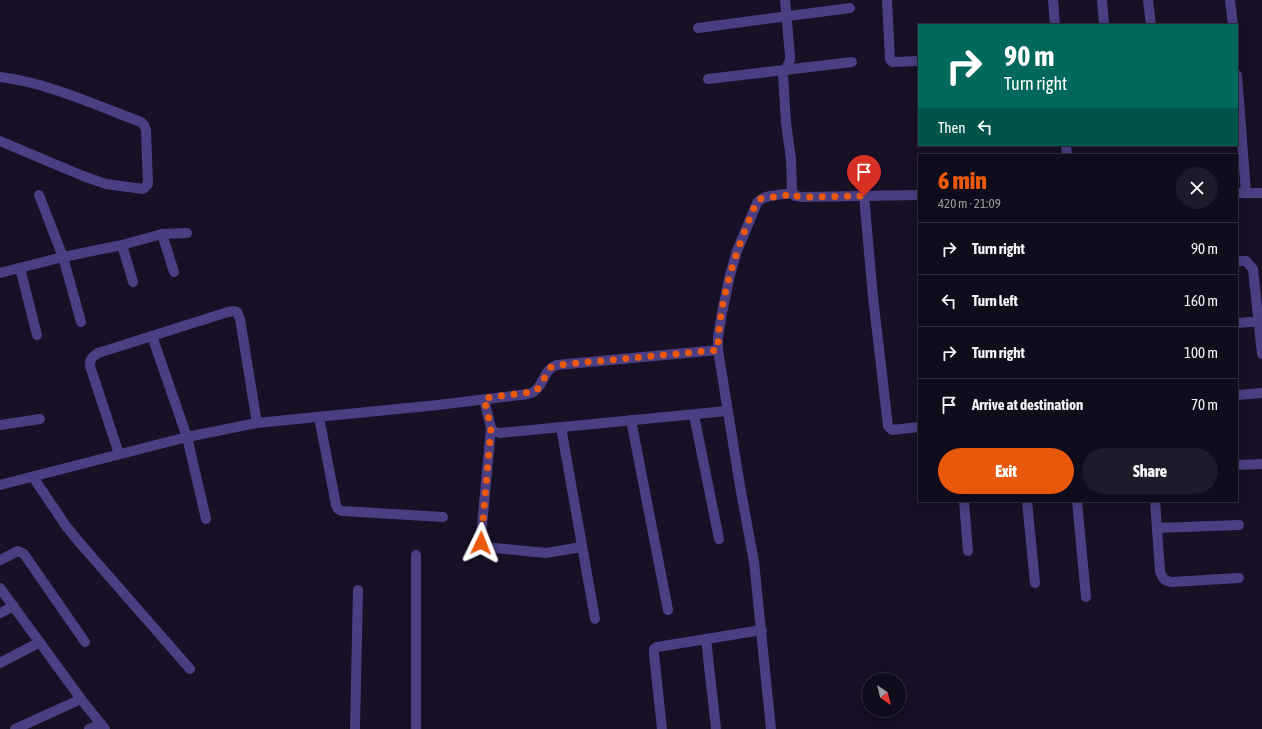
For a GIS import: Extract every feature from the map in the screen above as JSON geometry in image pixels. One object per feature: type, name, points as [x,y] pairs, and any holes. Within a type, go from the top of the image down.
[{"type":"street","points":[[785,0],[790,60],[784,70],[783,75],[786,122],[791,159],[792,190],[794,194]]},
{"type":"street","points":[[887,0],[890,60],[893,62],[918,61]]},
{"type":"street","points":[[1053,0],[1056,24]]},
{"type":"street","points":[[1102,0],[1104,24]]},
{"type":"street","points":[[1148,0],[1150,24]]},
{"type":"street","points":[[1230,0],[1233,24]]},
{"type":"street","points":[[698,28],[850,8]]},
{"type":"street","points":[[708,79],[852,62]]},
{"type":"street","points":[[0,77],[61,91],[141,122],[146,130],[148,184],[143,189],[106,184],[83,176],[0,141]]},
{"type":"street","points":[[1238,104],[1241,193],[1262,193]]},
{"type":"street","points":[[771,729],[754,562],[727,411],[718,350],[718,337],[730,275],[737,251],[756,203],[760,199],[765,197],[794,194],[795,196],[803,197],[918,195]]},
{"type":"street","points":[[39,195],[63,257],[81,322]]},
{"type":"street","points":[[864,196],[873,297],[888,426],[892,430],[918,426]]},
{"type":"street","points":[[0,273],[63,257],[122,245],[162,234],[187,233]]},
{"type":"street","points":[[162,234],[174,272]]},
{"type":"street","points":[[122,245],[133,282]]},
{"type":"street","points":[[1238,261],[1246,261],[1253,269],[1260,321],[1262,354]]},
{"type":"street","points":[[20,268],[38,335]]},
{"type":"street","points":[[119,454],[90,366],[90,360],[93,356],[98,353],[228,312],[237,312],[240,319],[257,423]]},
{"type":"street","points":[[1238,323],[1260,321]]},
{"type":"street","points":[[152,336],[187,437],[206,519]]},
{"type":"street","points":[[0,485],[187,437],[257,423],[438,405],[533,392],[537,390],[551,367],[557,365],[718,350]]},
{"type":"street","points":[[1238,395],[1262,393]]},
{"type":"street","points":[[484,398],[491,428],[481,543],[484,547],[546,553],[582,547]]},
{"type":"street","points":[[491,428],[493,431],[500,433],[727,411]]},
{"type":"street","points":[[694,415],[719,539]]},
{"type":"street","points":[[319,417],[336,506],[338,509],[342,511],[442,517]]},
{"type":"street","points":[[0,425],[40,419]]},
{"type":"street","points":[[631,420],[668,610]]},
{"type":"street","points":[[561,427],[595,619]]},
{"type":"street","points":[[1238,465],[1262,464]]},
{"type":"street","points":[[33,477],[66,526],[79,542],[190,670]]},
{"type":"street","points":[[964,502],[968,551]]},
{"type":"street","points":[[1027,502],[1035,582]]},
{"type":"street","points":[[1076,502],[1086,596]]},
{"type":"street","points":[[1155,502],[1160,571],[1166,582],[1239,578]]},
{"type":"street","points":[[1157,528],[1239,525]]},
{"type":"street","points":[[0,560],[18,552],[24,554],[85,642]]},
{"type":"street","points":[[416,555],[416,729]]},
{"type":"street","points":[[0,588],[103,726],[89,729]]},
{"type":"street","points":[[355,729],[358,590]]},
{"type":"street","points":[[0,613],[14,606]]},
{"type":"street","points":[[662,729],[654,649],[659,646],[762,630]]},
{"type":"street","points":[[706,639],[716,729]]},
{"type":"street","points":[[0,663],[40,642]]},
{"type":"street","points":[[15,729],[81,698]]},
{"type":"route","points":[[481,543],[491,428],[484,398],[528,394],[533,392],[537,390],[547,371],[551,367],[557,365],[718,350],[718,337],[730,275],[737,251],[756,203],[765,197],[794,194],[798,197],[864,196]]}]
